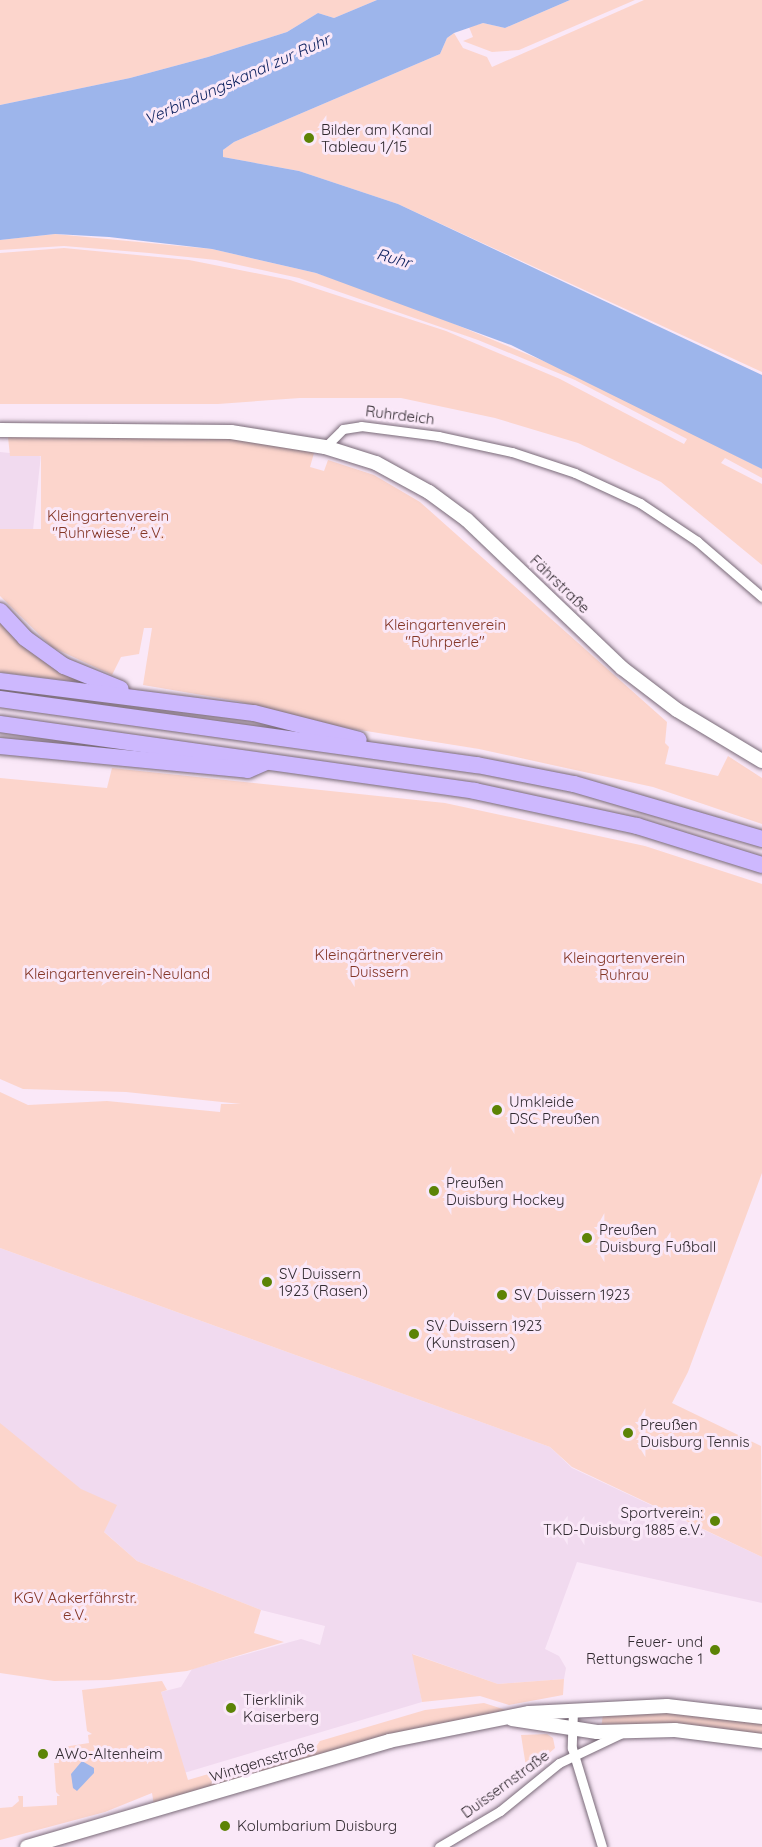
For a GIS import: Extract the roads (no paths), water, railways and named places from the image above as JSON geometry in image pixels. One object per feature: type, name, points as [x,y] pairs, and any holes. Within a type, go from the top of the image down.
[{"type":"highway","points":[[0,611],[25,638],[64,666],[94,681],[153,698]]},
{"type":"highway","points":[[0,681],[153,698],[254,713],[339,733],[388,750]]},
{"type":"highway","points":[[0,699],[388,750],[574,784],[762,839]]},
{"type":"highway","points":[[0,723],[520,799],[658,832],[762,865]]},
{"type":"highway","points":[[0,746],[248,770],[268,761]]},
{"type":"main road","points":[[0,430],[220,431],[326,447]]},
{"type":"main road","name":"Fährstraße","points":[[326,447],[376,463],[429,492],[498,546],[622,668],[677,710],[762,761]]},
{"type":"main road","name":"Wintgensstraße","points":[[573,1719],[668,1706],[762,1717]]},
{"type":"main road","name":"Wintgensstraße","points":[[27,1847],[379,1743],[510,1719],[529,1713],[573,1719],[622,1733],[675,1730],[762,1741]]},
{"type":"street","name":"Ruhrdeich","points":[[326,447],[343,429],[361,426],[438,436],[512,452],[575,473],[640,503],[697,541],[762,597]]},
{"type":"street","points":[[573,1719],[574,1756],[602,1847]]},
{"type":"street","name":"Duissernstraße","points":[[439,1847],[500,1811],[547,1771],[622,1733]]},
{"type":"water","points":[[377,0],[570,0],[505,28],[483,23],[454,33],[447,38],[440,54],[234,142],[223,150],[223,157],[299,171],[398,204],[762,375],[762,469],[511,345],[316,273],[212,249],[109,237],[55,234],[0,240],[0,105],[130,78],[208,57],[287,32],[318,13],[334,18]]},
{"type":"water","points":[[82,1761],[94,1768],[94,1773],[77,1791],[73,1788],[71,1774]]},
{"type":"place","name":"Bilder am Kanal Tableau 1/15","points":[[309,138]]},
{"type":"place","name":"Umkleide DSC Preußen","points":[[497,1110]]},
{"type":"place","name":"Preußen Duisburg Hockey","points":[[434,1191]]},
{"type":"place","name":"Preußen Duisburg Fußball","points":[[587,1238]]},
{"type":"place","name":"SV Duissern 1923 (Rasen)","points":[[267,1282]]},
{"type":"place","name":"SV Duissern 1923","points":[[502,1295]]},
{"type":"place","name":"SV Duissern 1923 (Kunstrasen)","points":[[414,1334]]},
{"type":"place","name":"Preußen Duisburg Tennis","points":[[628,1433]]},
{"type":"place","name":"Sportverein: TKD-Duisburg 1885 e.V.","points":[[715,1521]]},
{"type":"place","name":"Feuer- und Rettungswache 1","points":[[715,1650]]},
{"type":"place","name":"Tierklinik Kaiserberg","points":[[231,1708]]},
{"type":"place","name":"AWo-Altenheim","points":[[43,1754]]},
{"type":"place","name":"Kolumbarium Duisburg","points":[[225,1826]]},
{"type":"water label","name":"Verbindungskanal zur Ruhr","points":[[237,79]]},
{"type":"water label","name":"Ruhr","points":[[394,258]]},
{"type":"park label","name":"Kleingartenverein \"Ruhrwiese\" e.V.","points":[[108,524]]},
{"type":"park label","name":"Kleingartenverein \"Ruhrperle\"","points":[[445,632]]},
{"type":"park label","name":"Kleingärtnerverein Duissern","points":[[379,962]]},
{"type":"park label","name":"Kleingartenverein Ruhrau","points":[[624,966]]},
{"type":"park label","name":"Kleingartenverein-Neuland","points":[[117,974]]},
{"type":"park label","name":"KGV Aakerfährstr. e.V.","points":[[75,1606]]}]
